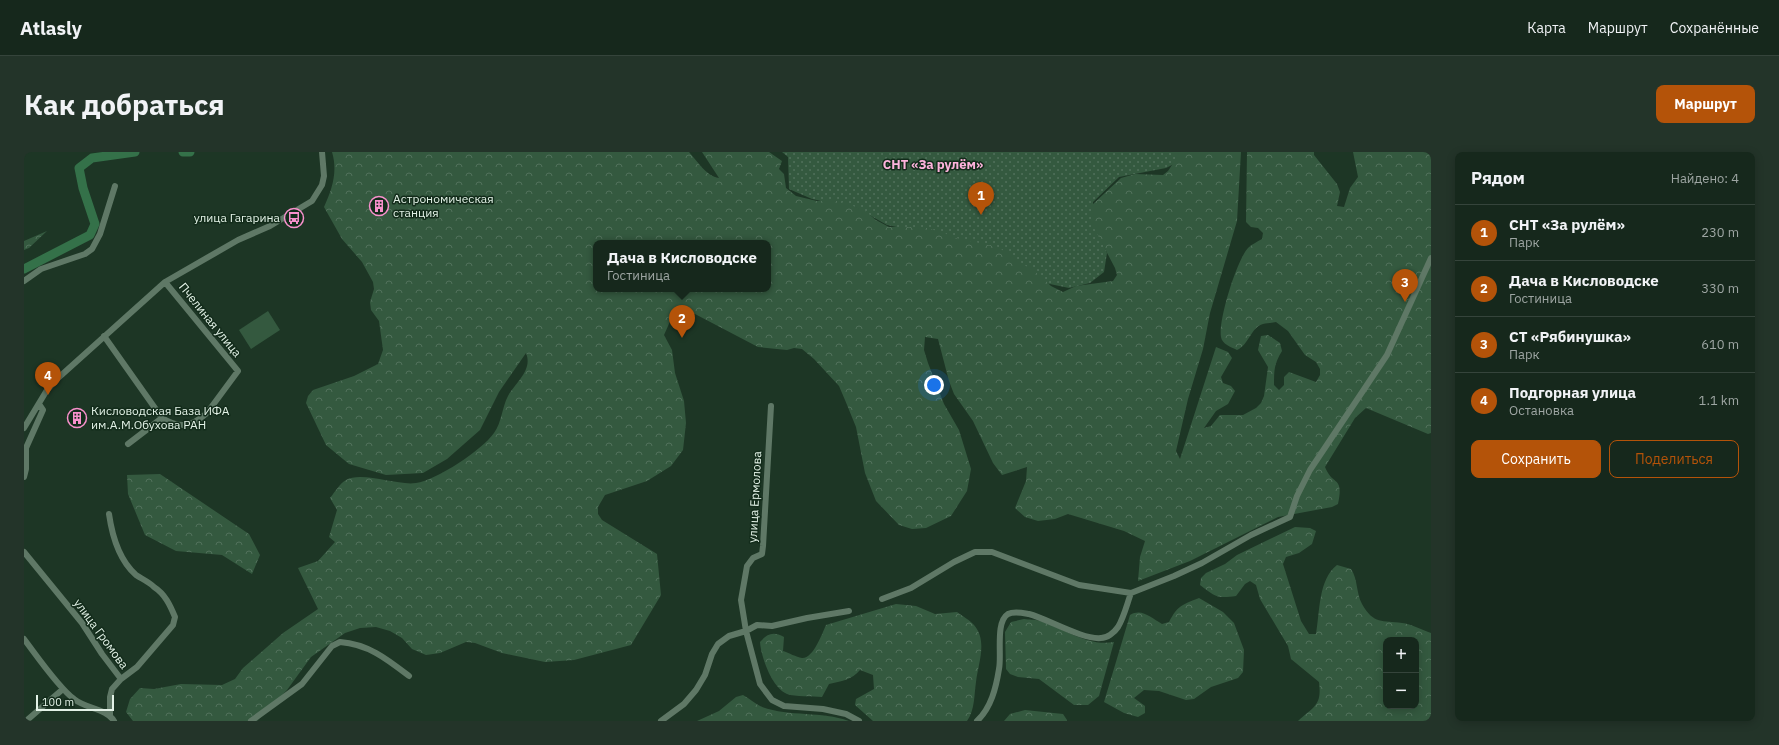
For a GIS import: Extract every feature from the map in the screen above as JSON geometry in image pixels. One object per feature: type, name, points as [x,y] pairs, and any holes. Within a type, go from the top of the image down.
[{"type":"street","points":[[24,428],[47,390],[56,379],[164,282],[238,240],[270,226],[292,214],[312,201],[322,185],[324,176],[322,152]]},
{"type":"street","points":[[24,281],[41,269],[85,254],[92,248],[100,234],[115,186]]},
{"type":"street","points":[[882,599],[911,588],[954,562],[975,552],[992,552],[1079,585],[1131,593],[1202,563],[1251,535],[1290,518],[1297,496],[1310,470],[1387,355],[1431,258]]},
{"type":"street","name":"Пчелиная улица","points":[[162,418],[180,426],[191,424],[201,418],[207,413],[238,371],[164,282]]},
{"type":"street","points":[[104,336],[162,418],[128,444]]},
{"type":"street","points":[[24,477],[26,469],[26,448],[43,410],[39,404]]},
{"type":"street","name":"улица Ермолова","points":[[771,406],[762,554],[753,558],[747,566],[741,600],[746,631],[760,684],[772,700],[784,706],[823,709],[846,714],[858,721]]},
{"type":"street","points":[[109,514],[111,528],[124,561],[136,575],[155,587],[163,595],[175,617],[173,625],[137,667],[121,679]]},
{"type":"street","name":"улица Громова","points":[[24,552],[82,623],[102,654],[121,679],[112,689],[110,697],[110,715]]},
{"type":"street","points":[[976,721],[982,716],[992,700],[1000,668],[1000,630],[1003,618],[1009,613],[1021,612],[1043,618],[1086,637],[1100,639],[1108,636],[1117,628],[1131,593]]},
{"type":"street","points":[[661,721],[684,704],[696,690],[705,675],[712,654],[718,644],[729,636],[746,631],[757,625],[772,626],[849,611]]},
{"type":"street","points":[[24,639],[63,689],[73,699],[84,706],[110,715],[114,721]]},
{"type":"street","points":[[252,721],[302,684],[332,646],[340,642],[364,646],[384,656],[409,676]]},
{"type":"street","points":[[26,721],[63,689]]},
{"type":"green space","points":[[332,152],[689,152],[706,172],[719,178],[702,152],[769,152],[782,161],[779,169],[784,174],[786,188],[796,196],[817,201],[832,200],[846,203],[865,211],[876,220],[889,227],[923,227],[945,233],[951,237],[998,247],[1041,276],[1051,286],[1063,292],[1076,286],[1113,281],[1117,275],[1115,268],[1093,226],[1093,204],[1121,178],[1135,174],[1163,175],[1168,171],[1176,159],[1175,152],[1241,152],[1237,221],[1210,313],[1203,349],[1188,399],[1176,451],[1180,459],[1216,347],[1228,352],[1232,358],[1221,377],[1223,383],[1231,386],[1235,391],[1228,404],[1216,411],[1204,428],[1211,426],[1220,415],[1243,415],[1256,408],[1261,403],[1264,396],[1268,367],[1258,350],[1261,336],[1268,335],[1280,343],[1282,351],[1274,371],[1274,385],[1279,390],[1284,385],[1284,377],[1289,372],[1316,382],[1320,375],[1320,369],[1316,362],[1305,355],[1288,331],[1276,322],[1259,326],[1241,348],[1237,350],[1223,342],[1221,337],[1222,318],[1234,277],[1248,248],[1262,239],[1263,233],[1258,228],[1251,227],[1246,222],[1247,152],[1314,152],[1314,155],[1337,184],[1340,192],[1337,206],[1344,207],[1350,188],[1358,177],[1353,152],[1431,152],[1431,433],[1428,434],[1366,408],[1355,418],[1325,467],[1331,477],[1339,485],[1340,489],[1338,504],[1332,507],[1278,517],[1190,561],[1138,581],[1140,557],[1145,541],[1124,531],[1068,514],[1055,519],[1038,521],[1025,517],[1015,508],[1026,481],[1027,467],[1002,475],[993,463],[973,421],[954,394],[938,339],[925,337],[924,350],[944,404],[959,430],[971,469],[967,491],[951,516],[926,528],[912,529],[899,525],[876,501],[865,473],[856,427],[839,386],[814,359],[802,349],[794,348],[787,350],[758,347],[695,314],[680,315],[672,317],[664,335],[672,350],[675,373],[684,401],[686,423],[683,450],[671,466],[647,481],[605,495],[598,507],[598,514],[602,520],[657,554],[661,595],[631,645],[574,660],[545,662],[502,653],[475,643],[466,642],[440,653],[426,655],[412,649],[402,638],[390,631],[376,627],[360,628],[345,633],[311,657],[287,690],[257,721],[133,721],[126,712],[130,699],[140,688],[154,689],[181,684],[222,685],[235,679],[243,668],[283,633],[318,609],[298,568],[318,561],[335,542],[329,537],[337,510],[330,498],[340,485],[346,480],[361,477],[400,483],[416,483],[425,481],[470,456],[488,440],[497,429],[508,396],[523,376],[527,365],[528,359],[526,353],[499,392],[480,430],[447,459],[423,473],[386,475],[349,464],[326,445],[306,403],[308,396],[313,390],[354,376],[378,364],[383,350],[379,321],[371,310],[370,302],[374,289],[373,282],[362,262],[342,239],[324,207],[333,180],[334,166]]},
{"type":"green space","name":"СНТ «За рулём»","points":[[782,152],[1183,152],[1176,163],[1166,168],[1119,177],[1093,202],[1093,221],[1107,253],[1104,272],[1090,283],[1069,288],[1045,283],[989,246],[887,225],[857,208],[812,199],[789,189],[788,157]]},
{"type":"green space","points":[[47,231],[29,248],[24,250],[24,241]]},
{"type":"green space","points":[[268,311],[280,330],[251,349],[239,330]]},
{"type":"green space","points":[[160,474],[249,534],[260,555],[252,574],[222,555],[176,551],[145,535],[128,494],[127,475]]},
{"type":"green space","points":[[1295,527],[1310,528],[1316,531],[1312,544],[1299,553],[1286,557],[1283,564],[1301,621],[1309,634],[1316,634],[1321,597],[1326,579],[1337,565],[1351,569],[1355,577],[1360,600],[1370,615],[1379,620],[1413,626],[1431,633],[1431,721],[1298,721],[1316,705],[1320,690],[1319,682],[1291,659],[1288,646],[1260,599],[1256,585],[1250,581],[1245,584],[1236,596],[1220,597],[1216,596],[1200,585],[1201,578],[1206,573],[1225,564],[1237,555]]},
{"type":"green space","points":[[1199,598],[1223,612],[1234,623],[1244,650],[1243,672],[1238,678],[1211,687],[1194,699],[1186,700],[1159,691],[1144,690],[1134,698],[1145,706],[1145,713],[1138,717],[1124,713],[1104,702],[1130,615],[1134,613],[1142,613],[1162,624],[1169,622],[1181,606]]},
{"type":"green space","points":[[896,604],[916,606],[935,614],[957,612],[972,623],[978,631],[981,653],[972,712],[967,721],[873,721],[855,705],[856,699],[874,689],[873,675],[860,670],[850,678],[829,684],[822,697],[787,694],[782,691],[772,679],[765,663],[760,642],[768,635],[777,634],[784,637],[783,651],[802,658],[810,655],[820,640],[826,625]]},
{"type":"green space","points":[[1024,619],[1040,621],[1095,642],[1114,642],[1099,696],[1088,705],[1074,705],[1039,679],[1018,677],[1010,674],[1006,669],[1005,632],[1011,622]]},
{"type":"green space","points":[[743,695],[759,706],[773,710],[828,716],[849,721],[697,721],[719,711],[736,697]]},
{"type":"green space","points":[[1025,710],[1063,714],[1067,721],[1004,721],[1010,714]]},
{"type":"waterway","points":[[24,269],[90,235],[95,224],[83,188],[79,168],[92,158],[135,152]]},
{"type":"waterway","points":[[183,152],[190,152]]},
{"type":"place","name":"Астрономическая станция","points":[[379,206]]},
{"type":"place","name":"СНТ «За рулём»","points":[[981,215]]},
{"type":"place","name":"улица Гагарина","points":[[294,218]]},
{"type":"place","name":"СТ «Рябинушка»","points":[[1405,302]]},
{"type":"place","name":"Дача в Кисловодске","points":[[682,338]]},
{"type":"place","name":"Подгорная улица","points":[[48,395]]},
{"type":"place","name":"Кисловодская База ИФА им.А.М.Обухова РАН","points":[[77,418]]},
{"type":"district","name":"СНТ «За рулём»","points":[[933,164]]}]
